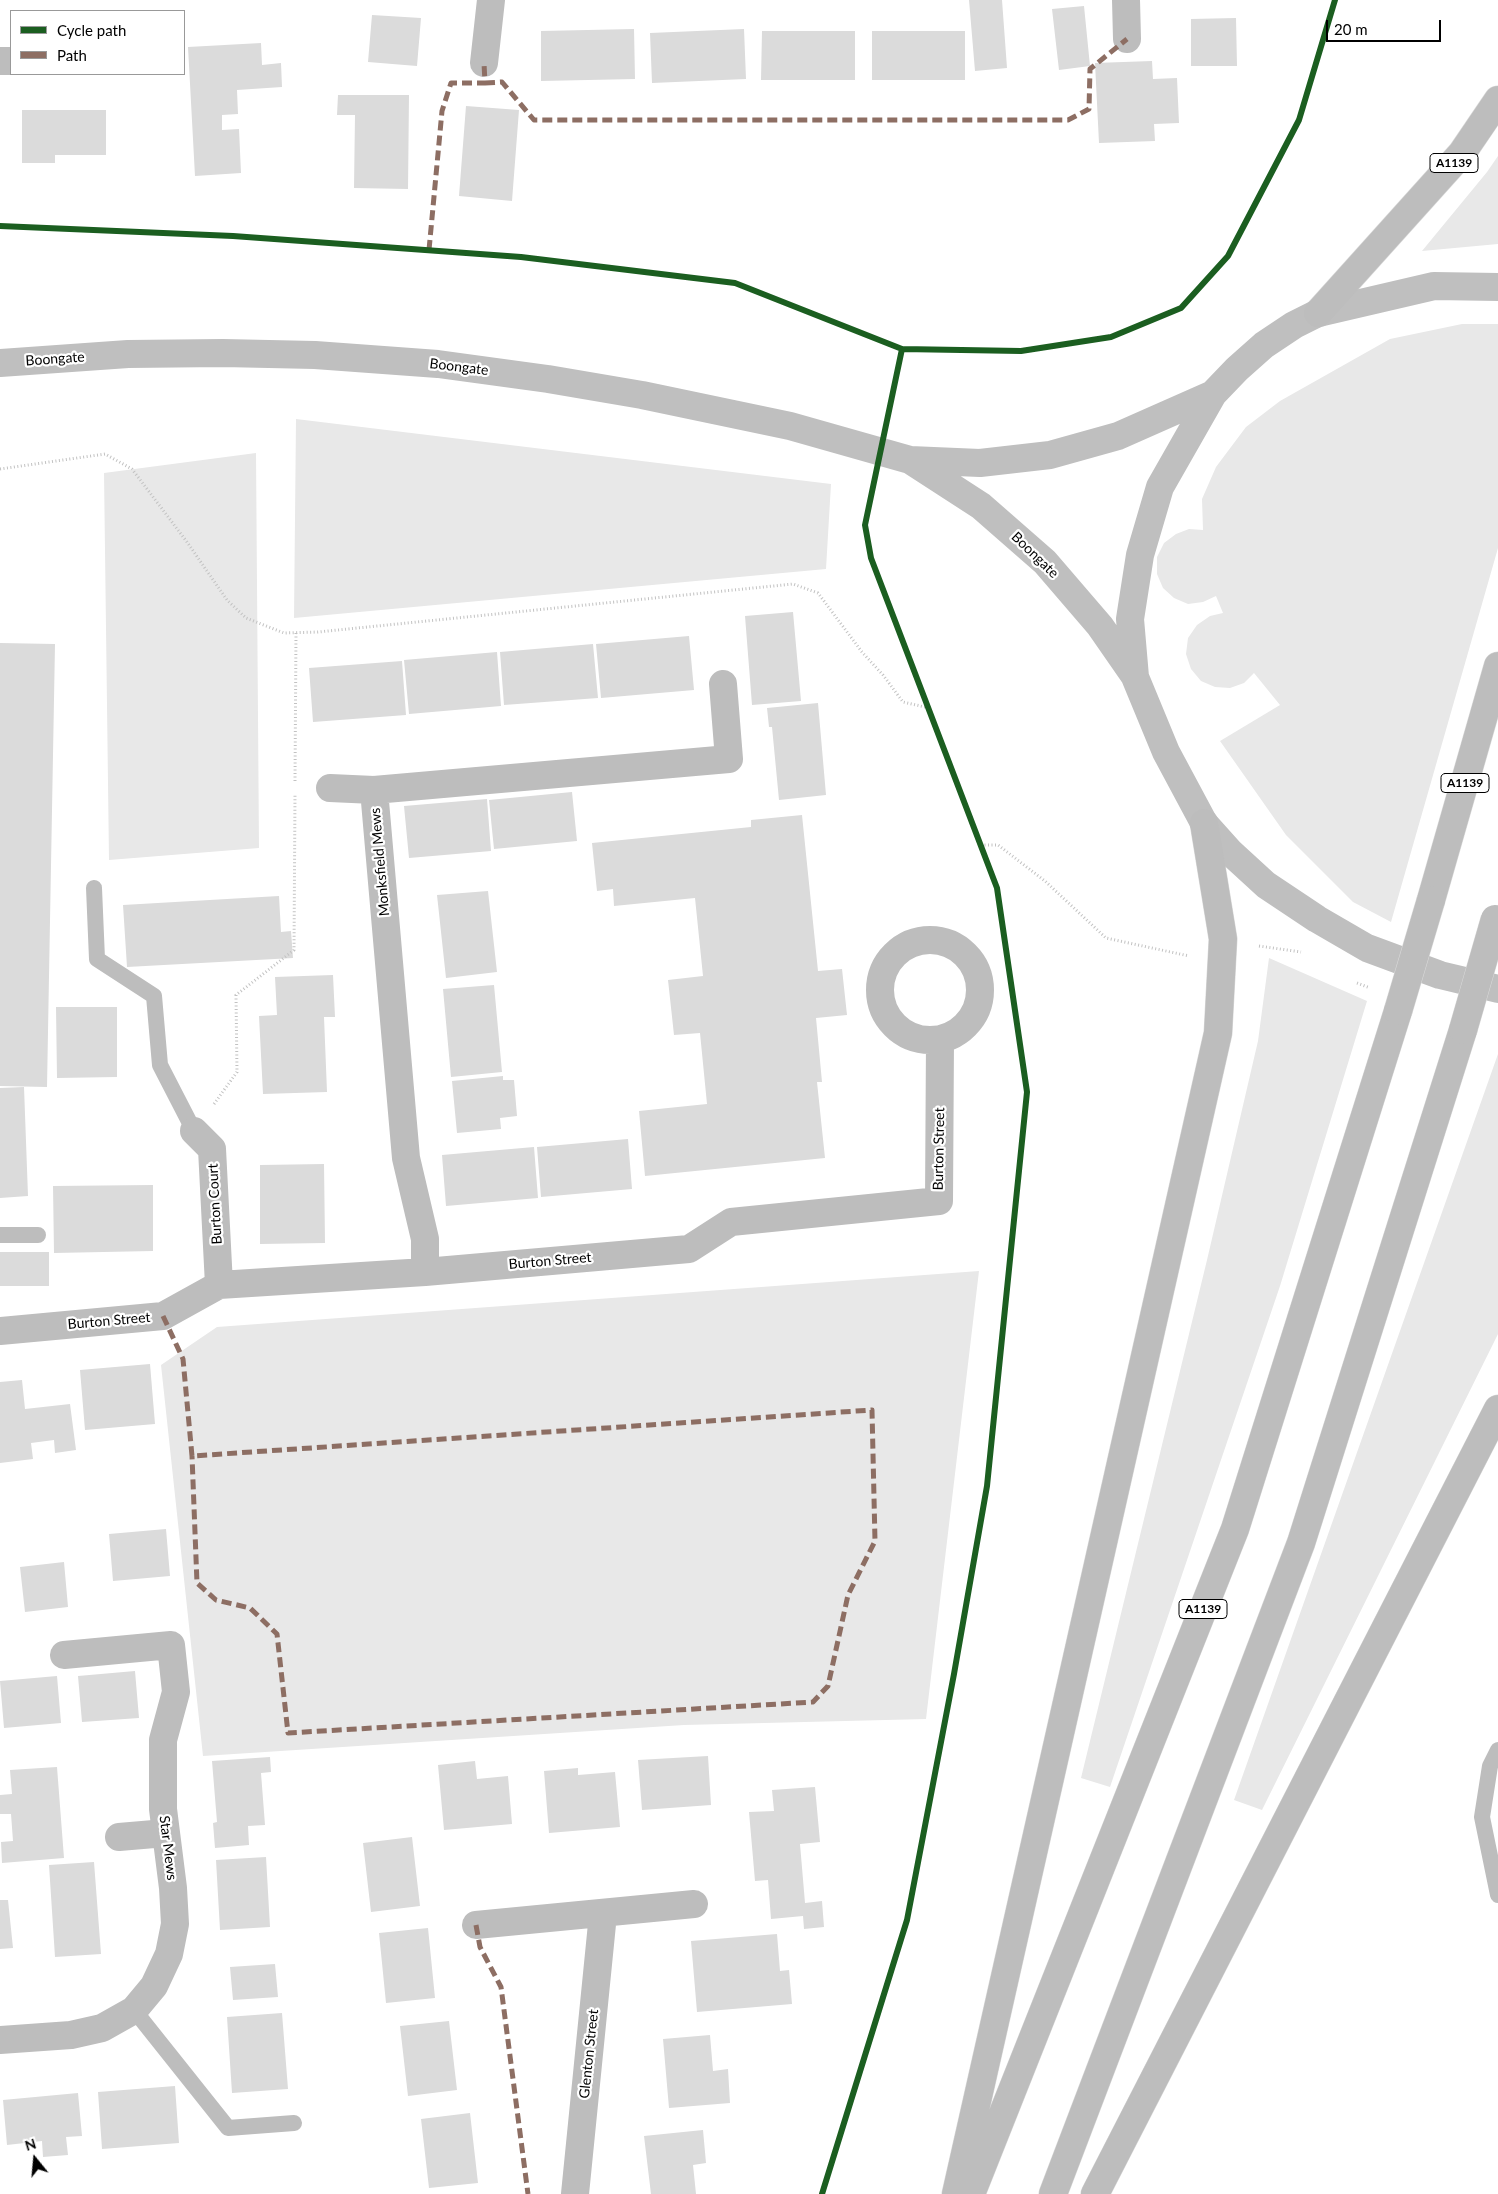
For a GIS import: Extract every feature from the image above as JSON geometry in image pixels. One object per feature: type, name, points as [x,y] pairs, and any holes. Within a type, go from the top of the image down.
[{"type":"main road","points":[[484,63],[491,0]]},
{"type":"main road","points":[[1126,0],[1127,40]]},
{"type":"main road","name":"A1139","points":[[1318,313],[1462,153],[1498,100]]},
{"type":"main road","name":"A1139","points":[[971,2194],[1235,1529],[1398,1010],[1498,666]]},
{"type":"main road","name":"Monksfield Mews","points":[[425,1272],[425,1240],[406,1158],[374,790],[729,760],[723,684]]},
{"type":"main road","points":[[330,788],[374,790]]},
{"type":"main road","points":[[956,2194],[1218,1033],[1223,939],[1204,823]]},
{"type":"main road","points":[[1053,2194],[1301,1543],[1463,1030],[1496,913]]},
{"type":"main road","name":"Burton Street","points":[[0,1331],[163,1316],[219,1285],[425,1272],[689,1248],[731,1222],[939,1201],[940,1040]]},
{"type":"main road","name":"Burton Court","points":[[194,1131],[212,1149],[219,1285]]},
{"type":"main road","points":[[1094,2194],[1498,1409]]},
{"type":"main road","name":"Star Mews","points":[[0,2040],[71,2035],[102,2028],[134,2010],[154,1986],[168,1954],[175,1924],[173,1888],[163,1809],[163,1740],[176,1692],[171,1645],[64,1655]]},
{"type":"main road","points":[[119,1837],[166,1833]]},
{"type":"main road","points":[[476,1926],[694,1904]]},
{"type":"main road","name":"Glenton Street","points":[[575,2194],[603,1914]]},
{"type":"street","points":[[1498,287],[1434,286],[1318,313],[1294,325],[1264,345],[1213,394],[1160,487],[1140,555],[1130,619],[1135,677],[1166,752],[1204,823],[1230,852],[1266,885],[1317,919],[1367,948],[1440,976],[1498,988]]},
{"type":"street","name":"Boongate","points":[[0,364],[128,354],[223,353],[315,355],[409,362],[548,378],[642,395],[790,426],[910,460],[980,463],[1050,455],[1118,436],[1213,394]]},
{"type":"street","name":"Boongate","points":[[910,460],[981,506],[1045,562],[1100,626],[1135,677]]},
{"type":"lane","points":[[94,888],[97,959],[154,996],[160,1065],[194,1131]]},
{"type":"lane","points":[[0,1235],[38,1235]]},
{"type":"lane","points":[[1498,1750],[1490,1766],[1482,1817],[1498,1895]]},
{"type":"lane","points":[[134,2010],[228,2128],[294,2123]]},
{"type":"path","points":[[0,469],[105,454],[132,470],[188,542],[227,600],[246,618],[284,633],[794,584],[818,593],[862,652],[883,675],[903,702],[929,708]]},
{"type":"path","points":[[194,1131],[238,1072],[236,995],[294,950],[296,632]]},
{"type":"path","points":[[926,700],[933,717]]},
{"type":"path","points":[[978,836],[984,854]]},
{"type":"path","points":[[981,845],[998,845],[1045,881],[1106,938],[1190,956]]},
{"type":"shaded area","points":[[1498,156],[1498,244],[1422,251],[1487,172]]},
{"type":"shaded area","points":[[1462,324],[1498,324],[1498,548],[1391,922],[1353,902],[1286,835],[1220,741],[1280,705],[1254,673],[1244,683],[1230,688],[1215,687],[1201,681],[1191,669],[1186,654],[1188,638],[1197,625],[1210,616],[1223,613],[1216,596],[1203,602],[1188,604],[1174,598],[1163,588],[1157,574],[1157,557],[1164,543],[1176,534],[1189,529],[1203,530],[1202,499],[1216,467],[1246,427],[1280,401],[1390,339]]},
{"type":"shaded area","points":[[296,419],[831,484],[826,569],[294,618]]},
{"type":"shaded area","points":[[256,453],[259,848],[109,860],[104,473]]},
{"type":"shaded area","points":[[1269,958],[1367,1001],[1280,1286],[1110,1787],[1081,1778],[1207,1260],[1258,1041]]},
{"type":"shaded area","points":[[1498,1054],[1498,1334],[1262,1810],[1234,1800]]},
{"type":"shaded area","points":[[979,1271],[926,1719],[684,1725],[203,1756],[161,1365],[217,1327]]},
{"type":"building","points":[[969,0],[1002,0],[1007,68],[975,71]]},
{"type":"building","points":[[1084,6],[1090,66],[1059,70],[1052,9]]},
{"type":"building","points":[[372,15],[421,18],[417,66],[368,62]]},
{"type":"building","points":[[1236,18],[1237,66],[1191,66],[1191,19]]},
{"type":"building","points":[[634,29],[635,79],[541,81],[541,31]]},
{"type":"building","points":[[744,29],[746,79],[652,83],[650,33]]},
{"type":"building","points":[[762,31],[855,31],[855,80],[761,80]]},
{"type":"building","points":[[872,31],[965,31],[965,80],[872,80]]},
{"type":"building","points":[[261,43],[262,65],[281,63],[282,87],[237,90],[238,114],[222,115],[222,130],[239,129],[241,173],[195,176],[188,47]]},
{"type":"building","points":[[1152,61],[1153,79],[1177,78],[1179,123],[1154,124],[1155,141],[1099,143],[1095,63]]},
{"type":"building","points":[[338,95],[409,95],[408,189],[354,188],[355,115],[337,115]]},
{"type":"building","points":[[466,106],[519,110],[512,201],[459,196]]},
{"type":"building","points":[[22,110],[106,110],[106,155],[55,155],[55,163],[22,163]]},
{"type":"building","points":[[793,612],[801,701],[752,705],[745,616]]},
{"type":"building","points":[[689,636],[694,690],[601,698],[596,644]]},
{"type":"building","points":[[0,643],[55,644],[47,1087],[0,1086]]},
{"type":"building","points":[[593,644],[598,698],[504,705],[500,652]]},
{"type":"building","points":[[497,652],[501,706],[409,714],[404,660]]},
{"type":"building","points":[[402,661],[406,715],[313,722],[309,668]]},
{"type":"building","points":[[818,703],[826,795],[779,800],[772,727],[769,727],[767,708]]},
{"type":"building","points":[[572,792],[577,841],[494,849],[489,800]]},
{"type":"building","points":[[487,799],[491,851],[409,858],[404,806]]},
{"type":"building","points":[[802,815],[818,971],[842,969],[847,1015],[816,1018],[822,1082],[817,1082],[825,1158],[645,1176],[639,1111],[707,1104],[700,1033],[674,1035],[668,980],[703,976],[695,898],[614,906],[613,889],[597,891],[592,843],[751,827],[751,820]]},
{"type":"building","points":[[488,891],[497,972],[446,978],[437,895]]},
{"type":"building","points":[[279,896],[281,932],[291,931],[293,958],[127,967],[123,905]]},
{"type":"building","points":[[333,975],[335,1017],[324,1017],[327,1092],[263,1094],[259,1016],[277,1015],[275,977]]},
{"type":"building","points":[[494,985],[502,1072],[451,1077],[443,989]]},
{"type":"building","points":[[56,1007],[117,1007],[117,1077],[57,1078]]},
{"type":"building","points":[[503,1076],[503,1080],[514,1080],[517,1116],[500,1118],[501,1129],[457,1133],[452,1081]]},
{"type":"building","points":[[24,1087],[28,1196],[0,1198],[0,1088]]},
{"type":"building","points":[[628,1139],[632,1189],[541,1197],[537,1147]]},
{"type":"building","points":[[534,1147],[538,1198],[446,1206],[442,1155]]},
{"type":"building","points":[[324,1164],[325,1243],[260,1244],[260,1165]]},
{"type":"building","points":[[153,1185],[153,1251],[54,1253],[53,1186]]},
{"type":"building","points":[[0,1252],[49,1252],[49,1286],[0,1286]]},
{"type":"building","points":[[150,1364],[155,1424],[85,1430],[80,1370]]},
{"type":"building","points":[[22,1380],[25,1409],[70,1404],[76,1450],[55,1453],[54,1440],[31,1443],[33,1459],[0,1463],[0,1382]]},
{"type":"building","points":[[166,1529],[170,1576],[113,1581],[109,1534]]},
{"type":"building","points":[[64,1562],[68,1607],[25,1612],[20,1567]]},
{"type":"building","points":[[135,1671],[139,1718],[82,1722],[78,1676]]},
{"type":"building","points":[[57,1676],[61,1723],[4,1728],[0,1681]]},
{"type":"building","points":[[708,1756],[711,1805],[642,1810],[638,1760]]},
{"type":"building","points":[[270,1757],[271,1772],[261,1773],[265,1825],[248,1826],[249,1845],[215,1848],[213,1823],[217,1822],[212,1761]]},
{"type":"building","points":[[475,1761],[477,1779],[508,1776],[512,1824],[444,1830],[438,1765]]},
{"type":"building","points":[[57,1767],[64,1858],[2,1863],[1,1842],[13,1841],[11,1814],[0,1814],[0,1795],[12,1794],[10,1770]]},
{"type":"building","points":[[578,1768],[578,1775],[615,1772],[620,1827],[549,1833],[544,1771]]},
{"type":"building","points":[[815,1787],[820,1842],[800,1844],[805,1903],[822,1901],[824,1927],[804,1929],[803,1916],[771,1919],[768,1880],[755,1881],[749,1812],[774,1811],[772,1790]]},
{"type":"building","points":[[412,1837],[420,1906],[371,1912],[363,1843]]},
{"type":"building","points":[[266,1857],[270,1927],[220,1930],[216,1860]]},
{"type":"building","points":[[94,1862],[101,1954],[55,1957],[49,1865]]},
{"type":"building","points":[[0,1900],[8,1900],[13,1948],[0,1949]]},
{"type":"building","points":[[428,1928],[435,1998],[386,2003],[379,1933]]},
{"type":"building","points":[[777,1934],[780,1971],[789,1970],[792,2004],[697,2012],[691,1941]]},
{"type":"building","points":[[275,1964],[278,1997],[233,2000],[230,1967]]},
{"type":"building","points":[[282,2013],[288,2089],[232,2093],[227,2017]]},
{"type":"building","points":[[449,2021],[457,2090],[408,2096],[400,2026]]},
{"type":"building","points":[[710,2035],[713,2071],[728,2069],[730,2103],[669,2108],[663,2039]]},
{"type":"building","points":[[175,2086],[179,2143],[102,2149],[98,2092]]},
{"type":"building","points":[[78,2093],[82,2136],[66,2137],[68,2155],[43,2157],[42,2141],[7,2145],[3,2100]]},
{"type":"building","points":[[470,2113],[478,2183],[429,2188],[421,2119]]},
{"type":"building","points":[[703,2130],[706,2163],[693,2165],[696,2194],[651,2194],[644,2136]]},
{"type":"marked path","points":[[485,83],[502,82],[534,120],[1068,120],[1089,109],[1090,69],[1127,39]]},
{"type":"marked path","points":[[429,250],[442,111],[451,83],[485,83],[484,63]]},
{"type":"marked path","points":[[163,1316],[183,1359],[192,1456],[872,1410],[875,1541],[848,1595],[828,1686],[813,1702],[288,1733],[277,1634],[250,1608],[216,1600],[197,1583],[192,1456]]},
{"type":"marked path","points":[[476,1925],[480,1947],[501,1987],[528,2194]]},
{"type":"cycle path","points":[[0,226],[233,236],[521,257],[735,283],[902,349],[1021,351],[1111,337],[1181,308],[1228,256],[1299,120],[1335,0]]},
{"type":"cycle path","points":[[822,2194],[907,1920],[954,1674],[987,1486],[1027,1092],[997,888],[871,558],[865,525],[902,349]]}]
